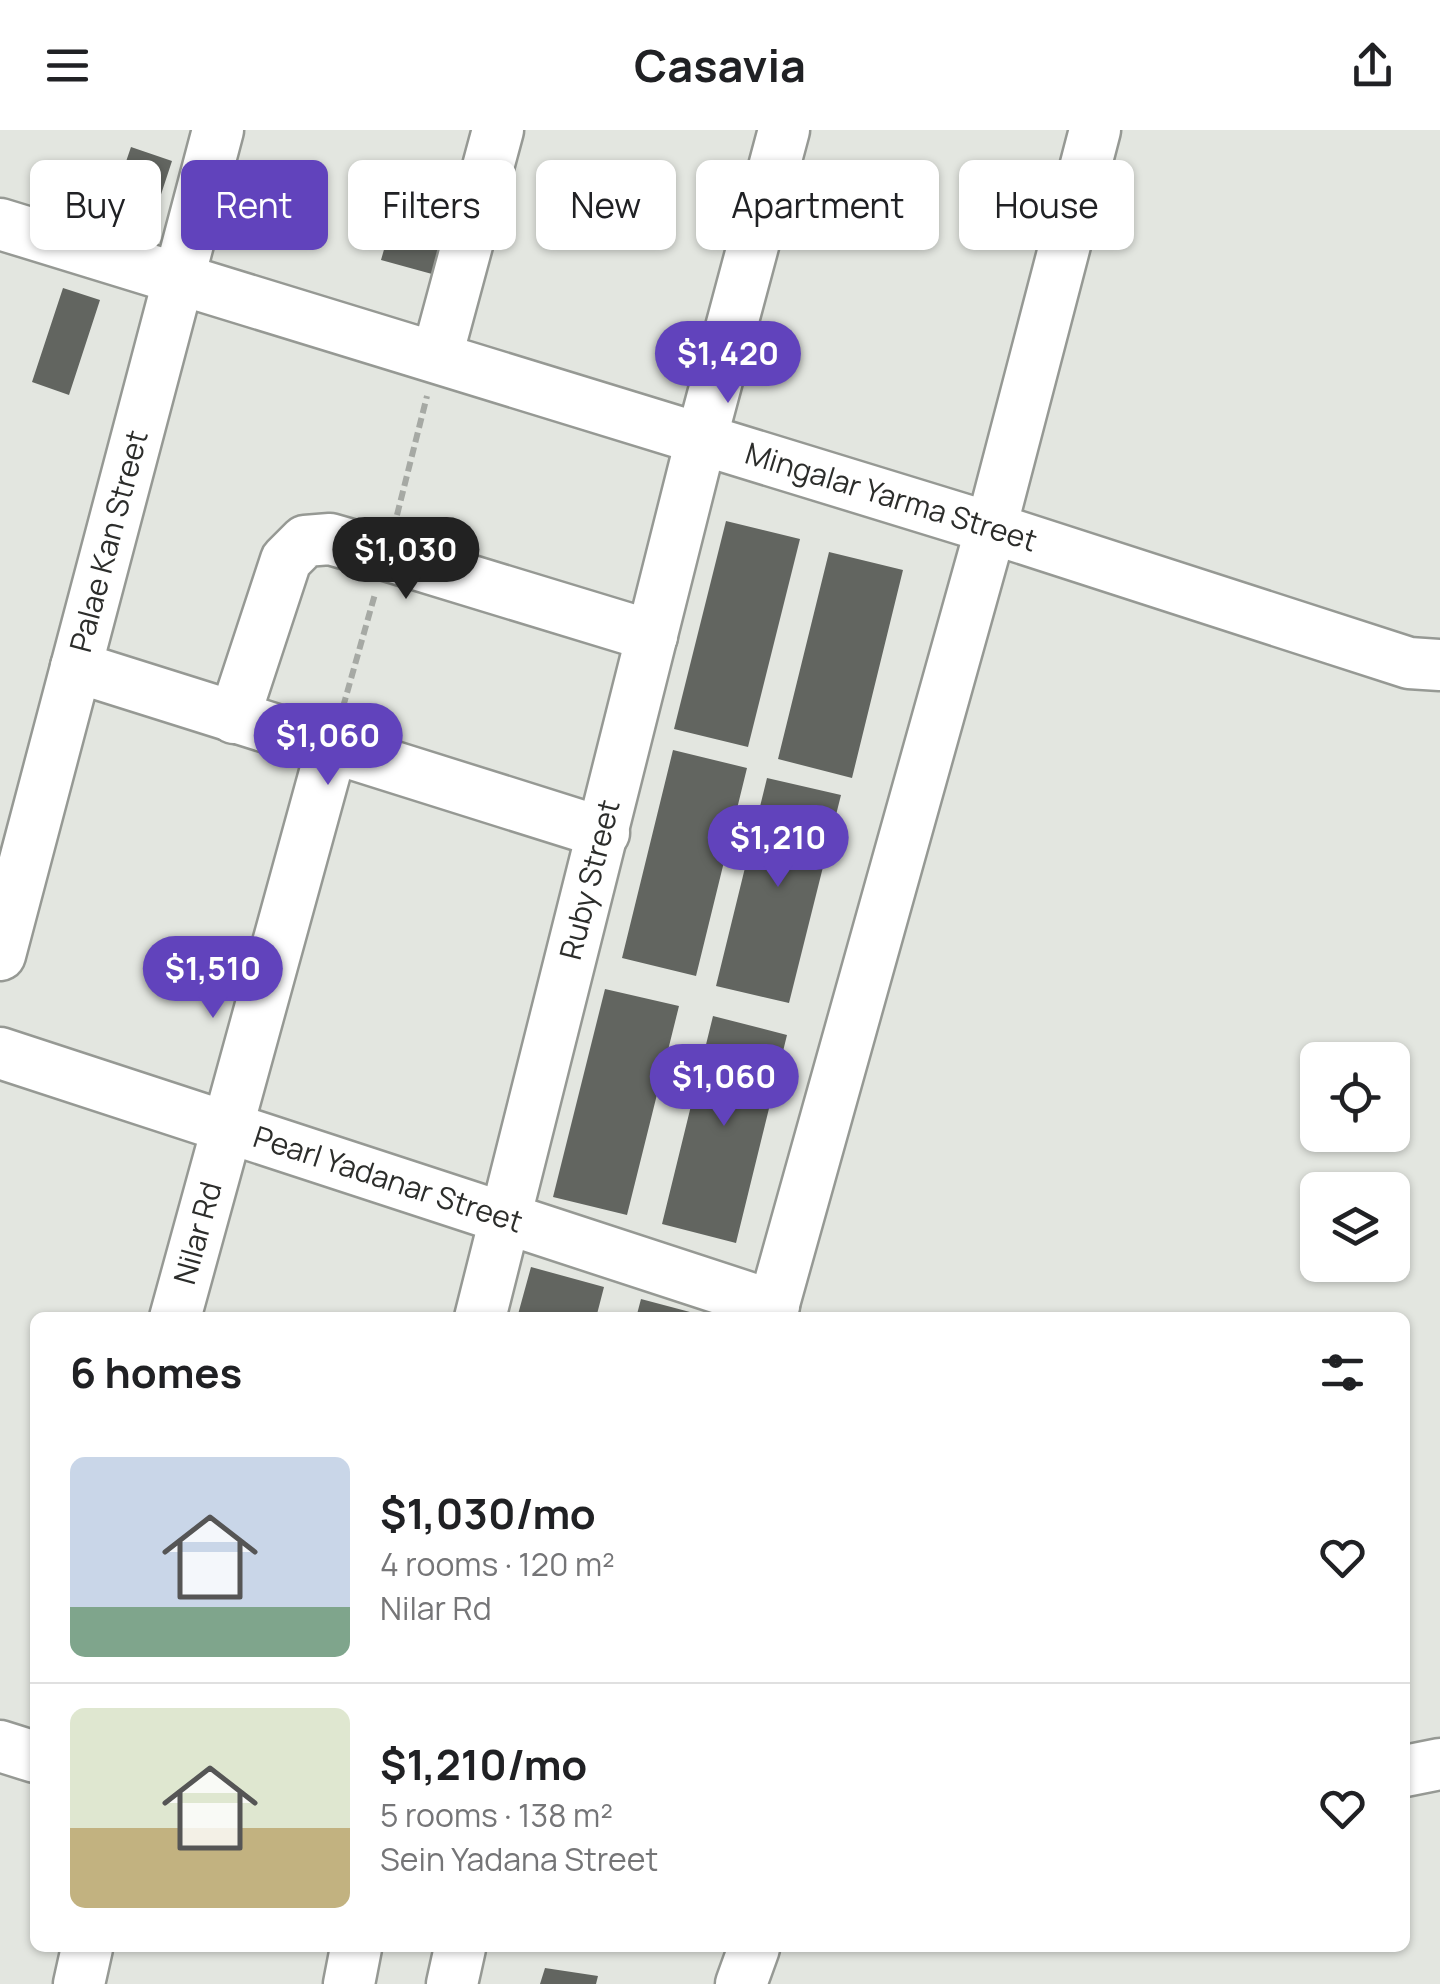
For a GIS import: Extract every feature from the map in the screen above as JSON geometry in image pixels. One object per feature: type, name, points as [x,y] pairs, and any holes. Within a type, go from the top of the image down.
[{"type":"street","name":"Palae Kan Street","points":[[0,955],[218,130]]},
{"type":"street","points":[[437,356],[498,130]]},
{"type":"street","name":"Ruby Street","points":[[482,1312],[701,440],[784,130]]},
{"type":"street","points":[[772,1312],[991,528],[1095,130]]},
{"type":"street","name":"Mingalar Yarma Street","points":[[0,224],[991,528],[1409,662],[1440,666]]},
{"type":"street","points":[[234,718],[286,560],[305,541],[330,540],[368,550],[652,636]]},
{"type":"street","points":[[76,666],[604,833]]},
{"type":"street","name":"Nilar Rd","points":[[177,1312],[224,1128],[332,747]]},
{"type":"street","name":"Pearl Yadanar Street","points":[[0,1053],[772,1312]]},
{"type":"street","points":[[0,1746],[30,1755]]},
{"type":"street","points":[[1410,1770],[1440,1764]]},
{"type":"street","points":[[78,1984],[87,1952]]},
{"type":"street","points":[[349,1984],[355,1952]]},
{"type":"street","points":[[452,1984],[459,1952]]},
{"type":"street","points":[[741,1984],[753,1952]]},
{"type":"building","points":[[131,147],[172,161],[161,194],[161,160],[127,160]]},
{"type":"building","points":[[384,250],[439,250],[432,274],[381,260]]},
{"type":"building","points":[[63,288],[100,300],[69,395],[32,382]]},
{"type":"building","points":[[726,521],[800,539],[748,747],[674,729]]},
{"type":"building","points":[[829,552],[903,570],[852,778],[778,759]]},
{"type":"building","points":[[673,750],[747,768],[696,976],[622,958]]},
{"type":"building","points":[[767,778],[841,795],[789,1003],[716,986]]},
{"type":"building","points":[[605,989],[679,1006],[627,1215],[553,1197]]},
{"type":"building","points":[[713,1016],[787,1035],[736,1243],[662,1224]]},
{"type":"building","points":[[531,1267],[604,1287],[598,1312],[519,1312]]},
{"type":"building","points":[[641,1299],[690,1312],[638,1312]]},
{"type":"building","points":[[545,1968],[598,1976],[596,1984],[540,1984]]}]
